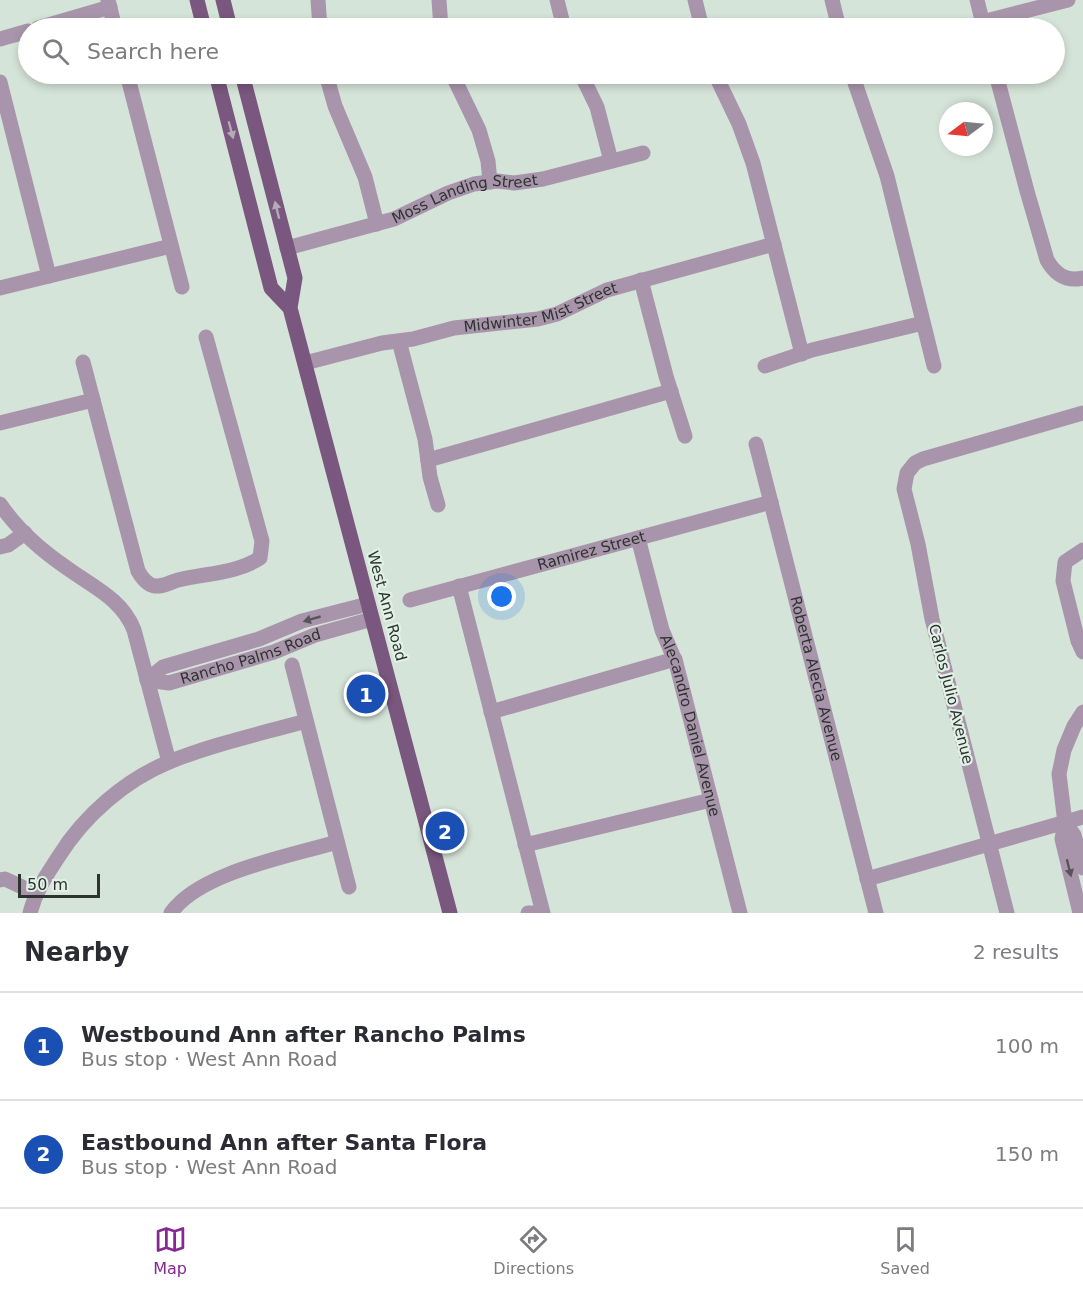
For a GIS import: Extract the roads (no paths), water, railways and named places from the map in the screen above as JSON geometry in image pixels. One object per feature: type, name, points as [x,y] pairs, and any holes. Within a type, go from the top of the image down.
[{"type":"main road","points":[[197,0],[202,18]]},
{"type":"main road","points":[[223,0],[228,18]]},
{"type":"main road","name":"West Ann Road","points":[[219,84],[271,288],[290,308]]},
{"type":"main road","name":"West Ann Road","points":[[245,84],[295,278],[290,308],[450,913]]},
{"type":"street","points":[[318,0],[319,18]]},
{"type":"street","points":[[439,0],[440,18]]},
{"type":"street","points":[[557,0],[562,18]]},
{"type":"street","points":[[695,0],[700,18]]},
{"type":"street","points":[[832,0],[837,18]]},
{"type":"street","points":[[977,0],[981,18]]},
{"type":"street","points":[[1007,18],[1068,0]]},
{"type":"street","points":[[68,18],[109,4]]},
{"type":"street","points":[[0,39],[18,34]]},
{"type":"street","points":[[0,82],[49,276]]},
{"type":"street","points":[[130,84],[182,287]]},
{"type":"street","points":[[329,84],[335,106],[366,177],[377,224]]},
{"type":"street","points":[[457,84],[478,130],[488,161],[489,182]]},
{"type":"street","points":[[586,84],[597,107],[611,161]]},
{"type":"street","points":[[721,84],[739,124],[753,163],[802,354]]},
{"type":"street","points":[[856,84],[882,156],[934,366]]},
{"type":"street","points":[[999,84],[1047,260],[1060,276],[1075,280],[1083,278]]},
{"type":"street","name":"Moss Landing Street","points":[[287,248],[377,224],[411,212],[464,187],[489,182],[514,183],[543,179],[643,153]]},
{"type":"street","name":"Midwinter Mist Street","points":[[305,363],[382,343],[454,328],[538,319],[557,314],[594,294],[774,244]]},
{"type":"street","points":[[0,288],[171,246]]},
{"type":"street","points":[[641,280],[685,436]]},
{"type":"street","points":[[765,366],[802,354],[923,323]]},
{"type":"street","points":[[83,362],[138,571],[148,583],[154,586],[164,586],[177,580],[236,570],[260,558],[262,541],[206,337]]},
{"type":"street","points":[[399,341],[425,439],[438,505]]},
{"type":"street","points":[[428,460],[671,392]]},
{"type":"street","points":[[0,423],[93,400]]},
{"type":"street","name":"Carlos Julio Avenue","points":[[1007,913],[932,619],[918,544],[904,489],[907,472],[915,463],[923,459],[1083,413]]},
{"type":"street","name":"Roberta Alecia Avenue","points":[[756,444],[876,913]]},
{"type":"street","name":"Ramirez Street","points":[[411,600],[771,502]]},
{"type":"street","points":[[0,504],[25,532],[59,562],[116,602],[129,616],[168,762]]},
{"type":"street","points":[[0,547],[8,545],[25,532]]},
{"type":"street","name":"Alecandro Daniel Avenue","points":[[638,538],[662,630],[675,659],[740,913]]},
{"type":"street","points":[[1083,550],[1065,562],[1063,581],[1078,641],[1083,652]]},
{"type":"street","points":[[459,586],[543,913]]},
{"type":"street","name":"Rancho Palms Road","points":[[147,680],[163,667],[259,639],[302,621],[368,604]]},
{"type":"street","name":"Rancho Palms Road","points":[[147,680],[169,683],[274,652],[315,635],[372,620]]},
{"type":"street","points":[[491,711],[675,659]]},
{"type":"street","points":[[292,665],[349,887]]},
{"type":"street","points":[[1080,913],[1062,839],[1065,822],[1059,774],[1064,750],[1083,712]]},
{"type":"street","points":[[30,913],[35,893],[70,839],[91,816],[133,782],[168,762],[306,721]]},
{"type":"street","points":[[525,845],[711,800]]},
{"type":"street","points":[[867,879],[1083,817]]},
{"type":"street","points":[[1065,822],[1074,835],[1083,868]]},
{"type":"street","points":[[171,913],[176,906],[203,886],[226,875],[337,842]]},
{"type":"street","points":[[0,880],[5,879],[35,893]]},
{"type":"street","points":[[528,913],[535,913]]},
{"type":"place","name":"Westbound Ann after Rancho Palms","points":[[366,694]]},
{"type":"place","name":"Eastbound Ann after Santa Flora","points":[[445,831]]}]
